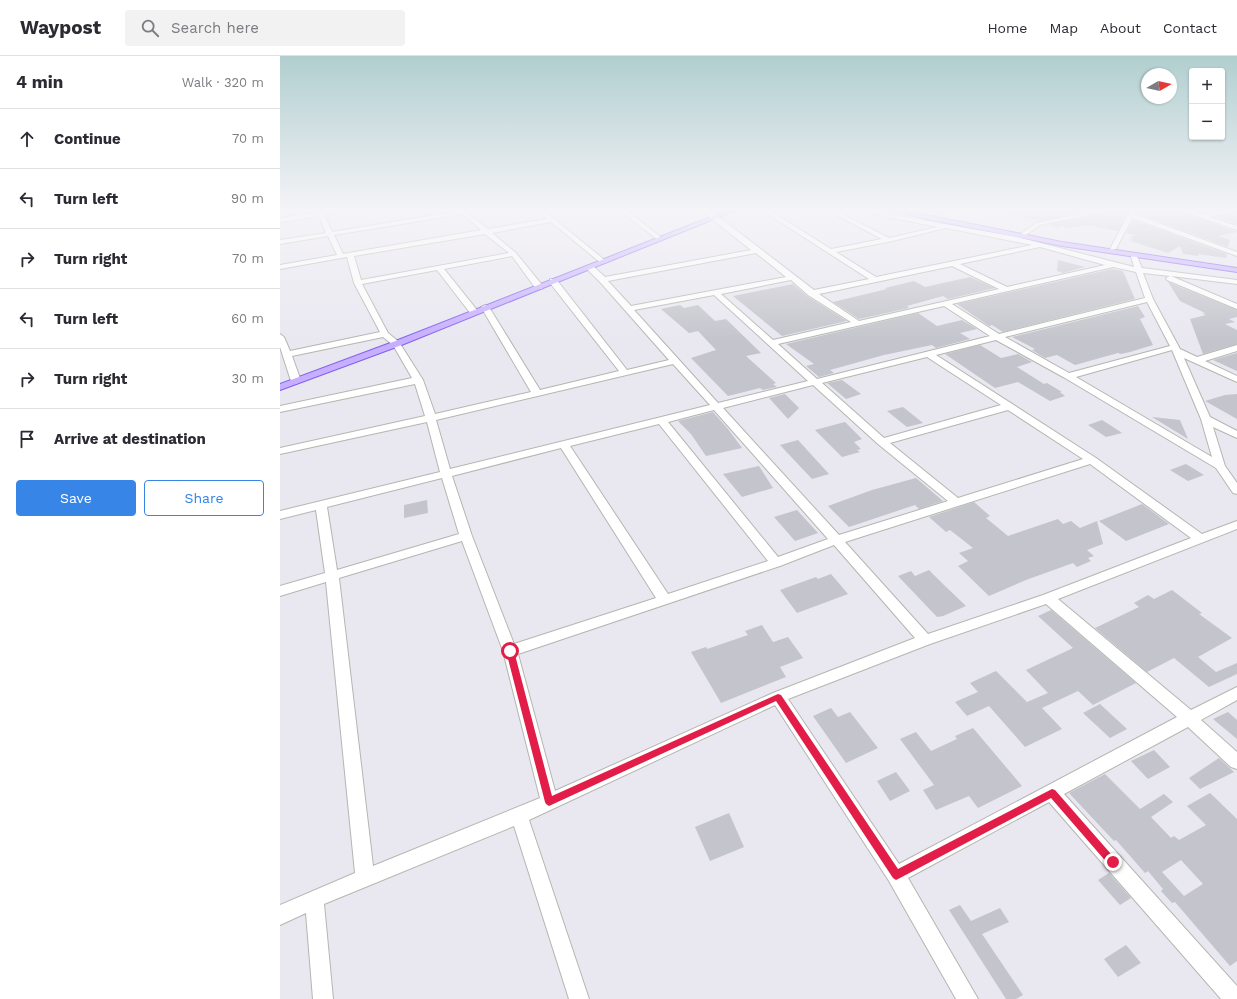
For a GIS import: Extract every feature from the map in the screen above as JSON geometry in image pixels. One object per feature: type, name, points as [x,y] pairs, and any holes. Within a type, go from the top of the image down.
[{"type":"main road","points":[[280,388],[396,344],[485,307],[625,253]]},
{"type":"main road","points":[[1116,253],[1237,270]]},
{"type":"main road","points":[[1142,253],[1237,266]]},
{"type":"street","points":[[339,253],[341,257]]},
{"type":"street","points":[[280,267],[361,253]]},
{"type":"street","points":[[592,253],[602,262]]},
{"type":"street","points":[[603,280],[745,253]]},
{"type":"street","points":[[759,253],[811,293],[857,324]]},
{"type":"street","points":[[833,253],[874,279]]},
{"type":"street","points":[[811,293],[1005,253]]},
{"type":"street","points":[[1071,253],[1114,265],[1139,270],[1237,282]]},
{"type":"street","points":[[358,283],[514,254],[538,287]]},
{"type":"street","points":[[350,255],[358,283],[385,334],[396,344],[418,380],[432,418],[446,473],[466,536],[510,651],[549,802]]},
{"type":"street","points":[[1134,256],[1148,299],[1176,349],[1206,419],[1220,466],[1237,491]]},
{"type":"street","points":[[954,264],[1006,289]]},
{"type":"street","points":[[771,343],[1114,265]]},
{"type":"street","points":[[589,267],[603,280],[926,640]]},
{"type":"street","points":[[439,268],[474,312]]},
{"type":"street","points":[[1158,273],[1237,306]]},
{"type":"street","points":[[629,309],[791,278]]},
{"type":"street","points":[[553,282],[624,372]]},
{"type":"street","points":[[716,293],[814,383],[882,442],[956,502]]},
{"type":"street","points":[[280,514],[814,383],[1148,299]]},
{"type":"street","points":[[945,303],[998,337],[1068,376],[1220,466]]},
{"type":"street","points":[[485,307],[537,393]]},
{"type":"street","points":[[288,354],[385,334]]},
{"type":"street","points":[[280,337],[288,354],[296,381]]},
{"type":"street","points":[[1197,360],[1237,348]]},
{"type":"street","points":[[1068,376],[1176,349],[1237,379]]},
{"type":"street","points":[[929,354],[1092,460],[1200,539]]},
{"type":"street","points":[[280,451],[432,418],[675,361]]},
{"type":"street","points":[[280,409],[418,380]]},
{"type":"street","points":[[882,442],[1010,406]]},
{"type":"street","points":[[1206,419],[1237,434]]},
{"type":"street","points":[[661,420],[776,563]]},
{"type":"street","points":[[563,444],[664,599]]},
{"type":"street","points":[[510,651],[776,563],[837,540],[1092,460]]},
{"type":"street","points":[[321,504],[332,576],[365,879]]},
{"type":"street","points":[[280,915],[314,899],[519,816],[778,697],[926,640],[1048,598],[1237,526]]},
{"type":"street","points":[[280,592],[466,536]]},
{"type":"street","points":[[1048,598],[1189,718],[1237,762]]},
{"type":"street","points":[[896,875],[1237,693]]},
{"type":"street","points":[[778,697],[896,875],[968,999]]},
{"type":"street","points":[[1052,793],[1235,999]]},
{"type":"street","points":[[519,816],[579,999]]},
{"type":"street","points":[[314,899],[323,999]]},
{"type":"building","points":[[1183,253],[1227,254],[1226,258],[1198,254],[1199,256]]},
{"type":"building","points":[[1058,260],[1085,267],[1063,273],[1057,271]]},
{"type":"building","points":[[1112,269],[1123,271],[1135,299],[1003,332],[992,325],[989,326],[957,304]]},
{"type":"building","points":[[970,277],[995,288],[948,299],[943,296],[907,306],[909,308],[859,319],[833,302],[914,281],[925,287]]},
{"type":"building","points":[[1168,282],[1237,310],[1237,317],[1229,319],[1235,322],[1225,324],[1237,330],[1237,344],[1203,354],[1190,319],[1206,315],[1202,313],[1205,313],[1180,301]]},
{"type":"building","points":[[793,284],[807,296],[847,321],[782,336],[733,296]]},
{"type":"building","points":[[680,305],[684,308],[698,305],[715,321],[726,319],[761,353],[746,356],[776,383],[773,384],[777,387],[763,390],[760,388],[728,396],[691,358],[716,350],[698,331],[689,333],[661,309]]},
{"type":"building","points":[[1138,306],[1145,317],[1140,319],[1153,345],[1130,352],[1121,354],[1118,353],[1075,365],[1057,355],[1045,358],[1032,350],[1035,349],[1012,337]]},
{"type":"building","points":[[918,313],[937,326],[962,320],[977,329],[960,333],[970,339],[936,348],[932,345],[884,355],[830,370],[834,373],[819,377],[806,366],[814,364],[786,344]]},
{"type":"building","points":[[980,345],[1001,358],[1018,354],[1032,362],[1017,367],[1044,384],[1047,383],[1062,392],[1060,392],[1065,396],[1050,401],[1018,382],[995,388],[945,354]]},
{"type":"building","points":[[1237,353],[1237,371],[1213,360]]},
{"type":"building","points":[[842,380],[861,394],[846,399],[827,383]]},
{"type":"building","points":[[785,394],[799,408],[788,419],[769,398]]},
{"type":"building","points":[[1237,394],[1237,419],[1205,401],[1225,395]]},
{"type":"building","points":[[903,407],[923,423],[907,427],[887,411]]},
{"type":"building","points":[[713,412],[742,448],[706,456],[691,434],[678,421]]},
{"type":"building","points":[[1152,417],[1180,420],[1188,439]]},
{"type":"building","points":[[1102,420],[1122,433],[1106,437],[1088,425]]},
{"type":"building","points":[[845,422],[862,439],[854,442],[861,449],[857,450],[860,452],[842,457],[815,430]]},
{"type":"building","points":[[798,440],[829,474],[812,479],[780,445]]},
{"type":"building","points":[[1186,464],[1204,475],[1188,481],[1170,470]]},
{"type":"building","points":[[759,466],[773,488],[742,497],[723,474]]},
{"type":"building","points":[[916,478],[943,501],[919,509],[915,505],[849,527],[828,506],[872,490]]},
{"type":"building","points":[[427,500],[428,513],[404,518],[404,505]]},
{"type":"building","points":[[974,502],[990,516],[986,518],[1008,536],[1058,519],[1063,524],[1071,521],[1080,528],[1097,521],[1103,544],[1087,550],[1094,556],[1088,558],[1091,561],[1077,567],[1073,563],[1026,580],[989,596],[958,566],[968,561],[959,553],[973,548],[950,530],[946,532],[929,517]]},
{"type":"building","points":[[1142,504],[1169,524],[1126,541],[1099,521]]},
{"type":"building","points":[[797,510],[818,533],[795,541],[774,517]]},
{"type":"building","points":[[929,570],[966,606],[937,617],[898,576],[911,571],[915,576]]},
{"type":"building","points":[[831,574],[848,594],[797,613],[780,590],[816,577],[818,579]]},
{"type":"building","points":[[1172,590],[1202,613],[1199,614],[1232,638],[1198,657],[1216,672],[1237,663],[1237,674],[1209,687],[1174,658],[1147,672],[1095,628],[1139,607],[1134,603],[1148,595],[1154,599]]},
{"type":"building","points":[[1051,610],[1136,683],[1093,705],[1078,691],[1042,708],[1062,729],[1025,747],[989,706],[967,716],[955,702],[978,692],[970,683],[996,671],[1027,702],[1048,693],[1026,670],[1073,648],[1038,616]]},
{"type":"building","points":[[762,625],[773,642],[788,637],[803,658],[780,667],[786,677],[721,703],[691,652],[706,647],[707,649],[748,635],[745,631]]},
{"type":"building","points":[[1100,704],[1127,729],[1110,738],[1083,713]]},
{"type":"building","points":[[831,708],[838,717],[850,712],[878,748],[846,763],[813,716]]},
{"type":"building","points":[[1228,712],[1237,720],[1237,739],[1213,719]]},
{"type":"building","points":[[973,728],[1022,786],[978,808],[969,796],[936,810],[923,790],[934,785],[900,739],[916,732],[931,751],[957,739],[955,736]]},
{"type":"building","points":[[1154,750],[1170,767],[1148,779],[1131,761]]},
{"type":"building","points":[[1219,758],[1234,772],[1200,789],[1189,778]]},
{"type":"building","points":[[896,772],[910,791],[890,801],[877,781]]},
{"type":"building","points":[[1105,774],[1140,809],[1164,794],[1173,802],[1151,817],[1171,838],[1174,836],[1179,840],[1206,825],[1187,806],[1210,793],[1237,819],[1237,961],[1230,966],[1175,902],[1172,903],[1161,891],[1163,889],[1148,871],[1145,873],[1116,840],[1114,841],[1069,793]],"holes":[[[1181,860],[1203,884],[1184,896],[1162,872]]]},
{"type":"building","points":[[729,813],[744,847],[710,861],[695,827]]},
{"type":"building","points":[[1109,873],[1131,898],[1120,905],[1098,880]]},
{"type":"building","points":[[960,905],[971,921],[1000,908],[1009,922],[982,934],[1023,995],[1016,999],[1006,999],[949,910]]},
{"type":"building","points":[[1126,945],[1141,963],[1118,977],[1104,959]]},
{"type":"route","points":[[510,651],[549,802],[778,697],[896,875],[1052,793],[1113,862]]}]
